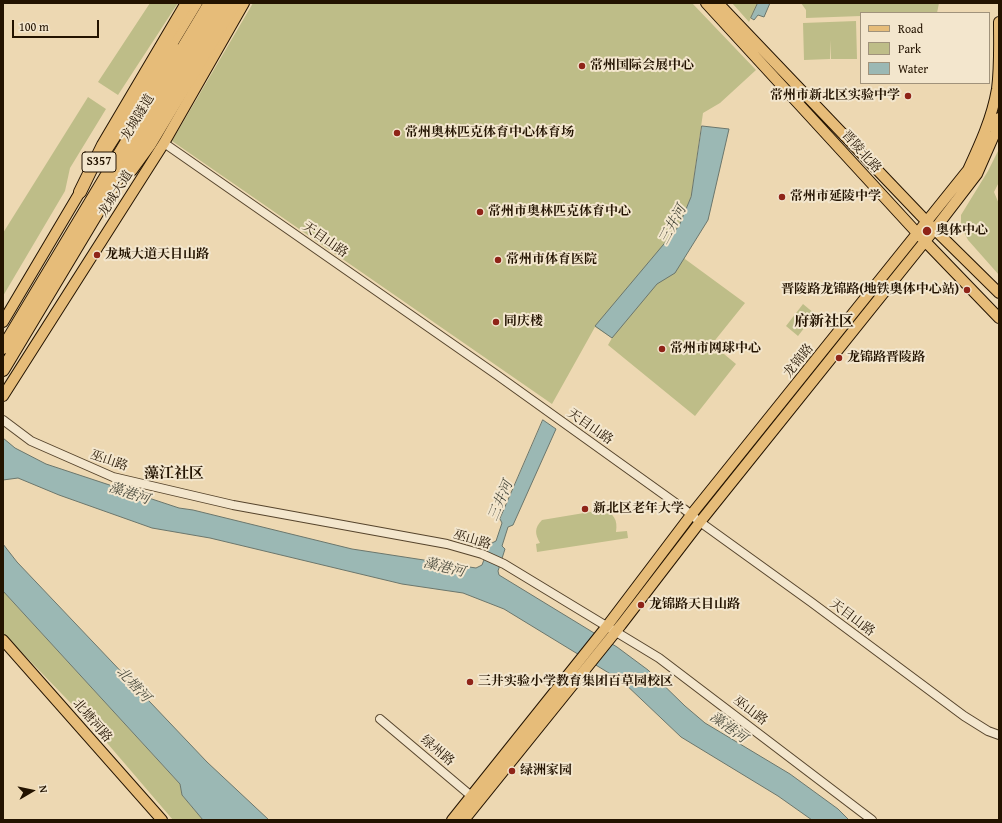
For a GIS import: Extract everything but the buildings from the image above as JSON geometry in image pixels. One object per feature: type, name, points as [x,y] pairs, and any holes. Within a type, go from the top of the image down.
[{"type":"highway","points":[[80,192],[102,145],[187,3]]},
{"type":"highway","name":"龙城隧道","points":[[47,286],[210,3]]},
{"type":"highway","name":"龙城隧道","points":[[47,286],[223,3]]},
{"type":"highway","points":[[3,348],[150,144],[234,3]]},
{"type":"highway","points":[[3,370],[47,286],[63,234],[138,110],[172,46]]},
{"type":"main road","name":"S357","points":[[3,322],[80,192],[172,46],[197,3]]},
{"type":"main road","name":"龙城大道","points":[[3,396],[164,143],[244,3]]},
{"type":"main road","name":"晋陵北路","points":[[706,3],[921,237],[999,318]]},
{"type":"main road","name":"晋陵北路","points":[[718,3],[934,230],[999,293]]},
{"type":"main road","name":"龙锦路","points":[[609,632],[700,522],[921,237],[927,222],[968,170],[986,130],[997,90],[999,22]]},
{"type":"main road","name":"龙锦路","points":[[609,632],[691,515],[921,237],[934,230],[977,174],[999,118]]},
{"type":"main road","points":[[452,820],[475,799],[609,632]]},
{"type":"main road","name":"北塘河路","points":[[3,640],[162,820]]},
{"type":"main road","name":"北塘河路","points":[[3,646],[154,820]]},
{"type":"main road","points":[[464,820],[475,799]]},
{"type":"street","name":"天目山路","points":[[164,143],[498,375],[811,602],[964,716],[999,735]]},
{"type":"street","name":"巫山路","points":[[3,420],[31,441],[113,477],[233,505],[447,544],[482,554],[504,564],[609,632],[659,658],[872,820]]},
{"type":"street","name":"绿州路","points":[[380,719],[475,799]]},
{"type":"green space","points":[[150,3],[178,3],[118,95],[98,82]]},
{"type":"green space","name":"常州市奥林匹克体育中心","points":[[253,3],[692,3],[756,70],[720,103],[703,113],[691,197],[679,226],[685,259],[745,303],[712,344],[736,364],[695,416],[608,345],[612,338],[595,327],[552,404],[172,141]]},
{"type":"green space","points":[[732,3],[758,3],[749,22]]},
{"type":"green space","points":[[801,3],[939,3],[937,12],[860,12],[860,16],[806,18],[806,10]]},
{"type":"green space","points":[[856,21],[857,59],[831,59],[830,40],[830,59],[804,60],[803,23]]},
{"type":"green space","points":[[88,97],[106,109],[70,168],[65,191],[3,296],[3,233]]},
{"type":"green space","points":[[999,149],[999,182],[994,192],[999,204],[999,275],[968,240],[961,226],[961,215],[988,171]]},
{"type":"green space","points":[[803,304],[815,314],[798,336],[786,326]]},
{"type":"green space","points":[[602,510],[610,513],[616,521],[616,532],[627,531],[628,538],[537,552],[536,544],[540,543],[536,531],[542,520]]},
{"type":"green space","points":[[3,591],[180,784],[182,795],[203,820],[173,820],[90,723],[3,633]]},
{"type":"water","points":[[758,3],[770,3],[764,17],[758,15],[754,20],[751,18]]},
{"type":"water","points":[[702,126],[729,129],[708,220],[675,273],[657,284],[612,338],[595,326],[679,226],[691,197]]},
{"type":"water","name":"藻港河","points":[[543,420],[556,429],[513,525],[508,527],[502,546],[505,549],[498,571],[499,575],[617,647],[648,670],[705,723],[790,774],[838,809],[849,820],[812,820],[778,796],[681,737],[622,681],[504,609],[463,593],[402,584],[210,538],[152,528],[59,495],[18,478],[3,480],[3,438],[15,448],[46,464],[179,508],[193,510],[352,549],[476,568],[482,565],[490,544],[496,541],[502,523],[500,519]]},
{"type":"water","name":"北塘河","points":[[3,544],[17,562],[207,762],[269,820],[203,820],[182,795],[180,784],[3,591]]},
{"type":"place","name":"常州国际会展中心","points":[[582,66]]},
{"type":"place","name":"常州市新北区实验中学","points":[[908,96]]},
{"type":"place","name":"常州奥林匹克体育中心体育场","points":[[397,133]]},
{"type":"place","name":"常州市延陵中学","points":[[782,197]]},
{"type":"place","name":"常州市奥林匹克体育中心","points":[[480,212]]},
{"type":"place","name":"奥体中心","points":[[927,231]]},
{"type":"place","name":"龙城大道天目山路","points":[[97,255]]},
{"type":"place","name":"常州市体育医院","points":[[498,260]]},
{"type":"place","name":"晋陵路龙锦路(地铁奥体中心站)","points":[[967,290]]},
{"type":"place","name":"同庆楼","points":[[496,322]]},
{"type":"place","name":"常州市网球中心","points":[[662,349]]},
{"type":"place","name":"龙锦路晋陵路","points":[[839,358]]},
{"type":"place","name":"新北区老年大学","points":[[585,509]]},
{"type":"place","name":"龙锦路天目山路","points":[[641,605]]},
{"type":"place","name":"三井实验小学教育集团百草园校区","points":[[470,682]]},
{"type":"place","name":"绿洲家园","points":[[512,771]]},
{"type":"district","name":"府新社区","points":[[824,322]]},
{"type":"district","name":"藻江社区","points":[[174,474]]},
{"type":"water label","name":"三井河","points":[[673,225]]},
{"type":"water label","name":"三井河","points":[[501,501]]}]
